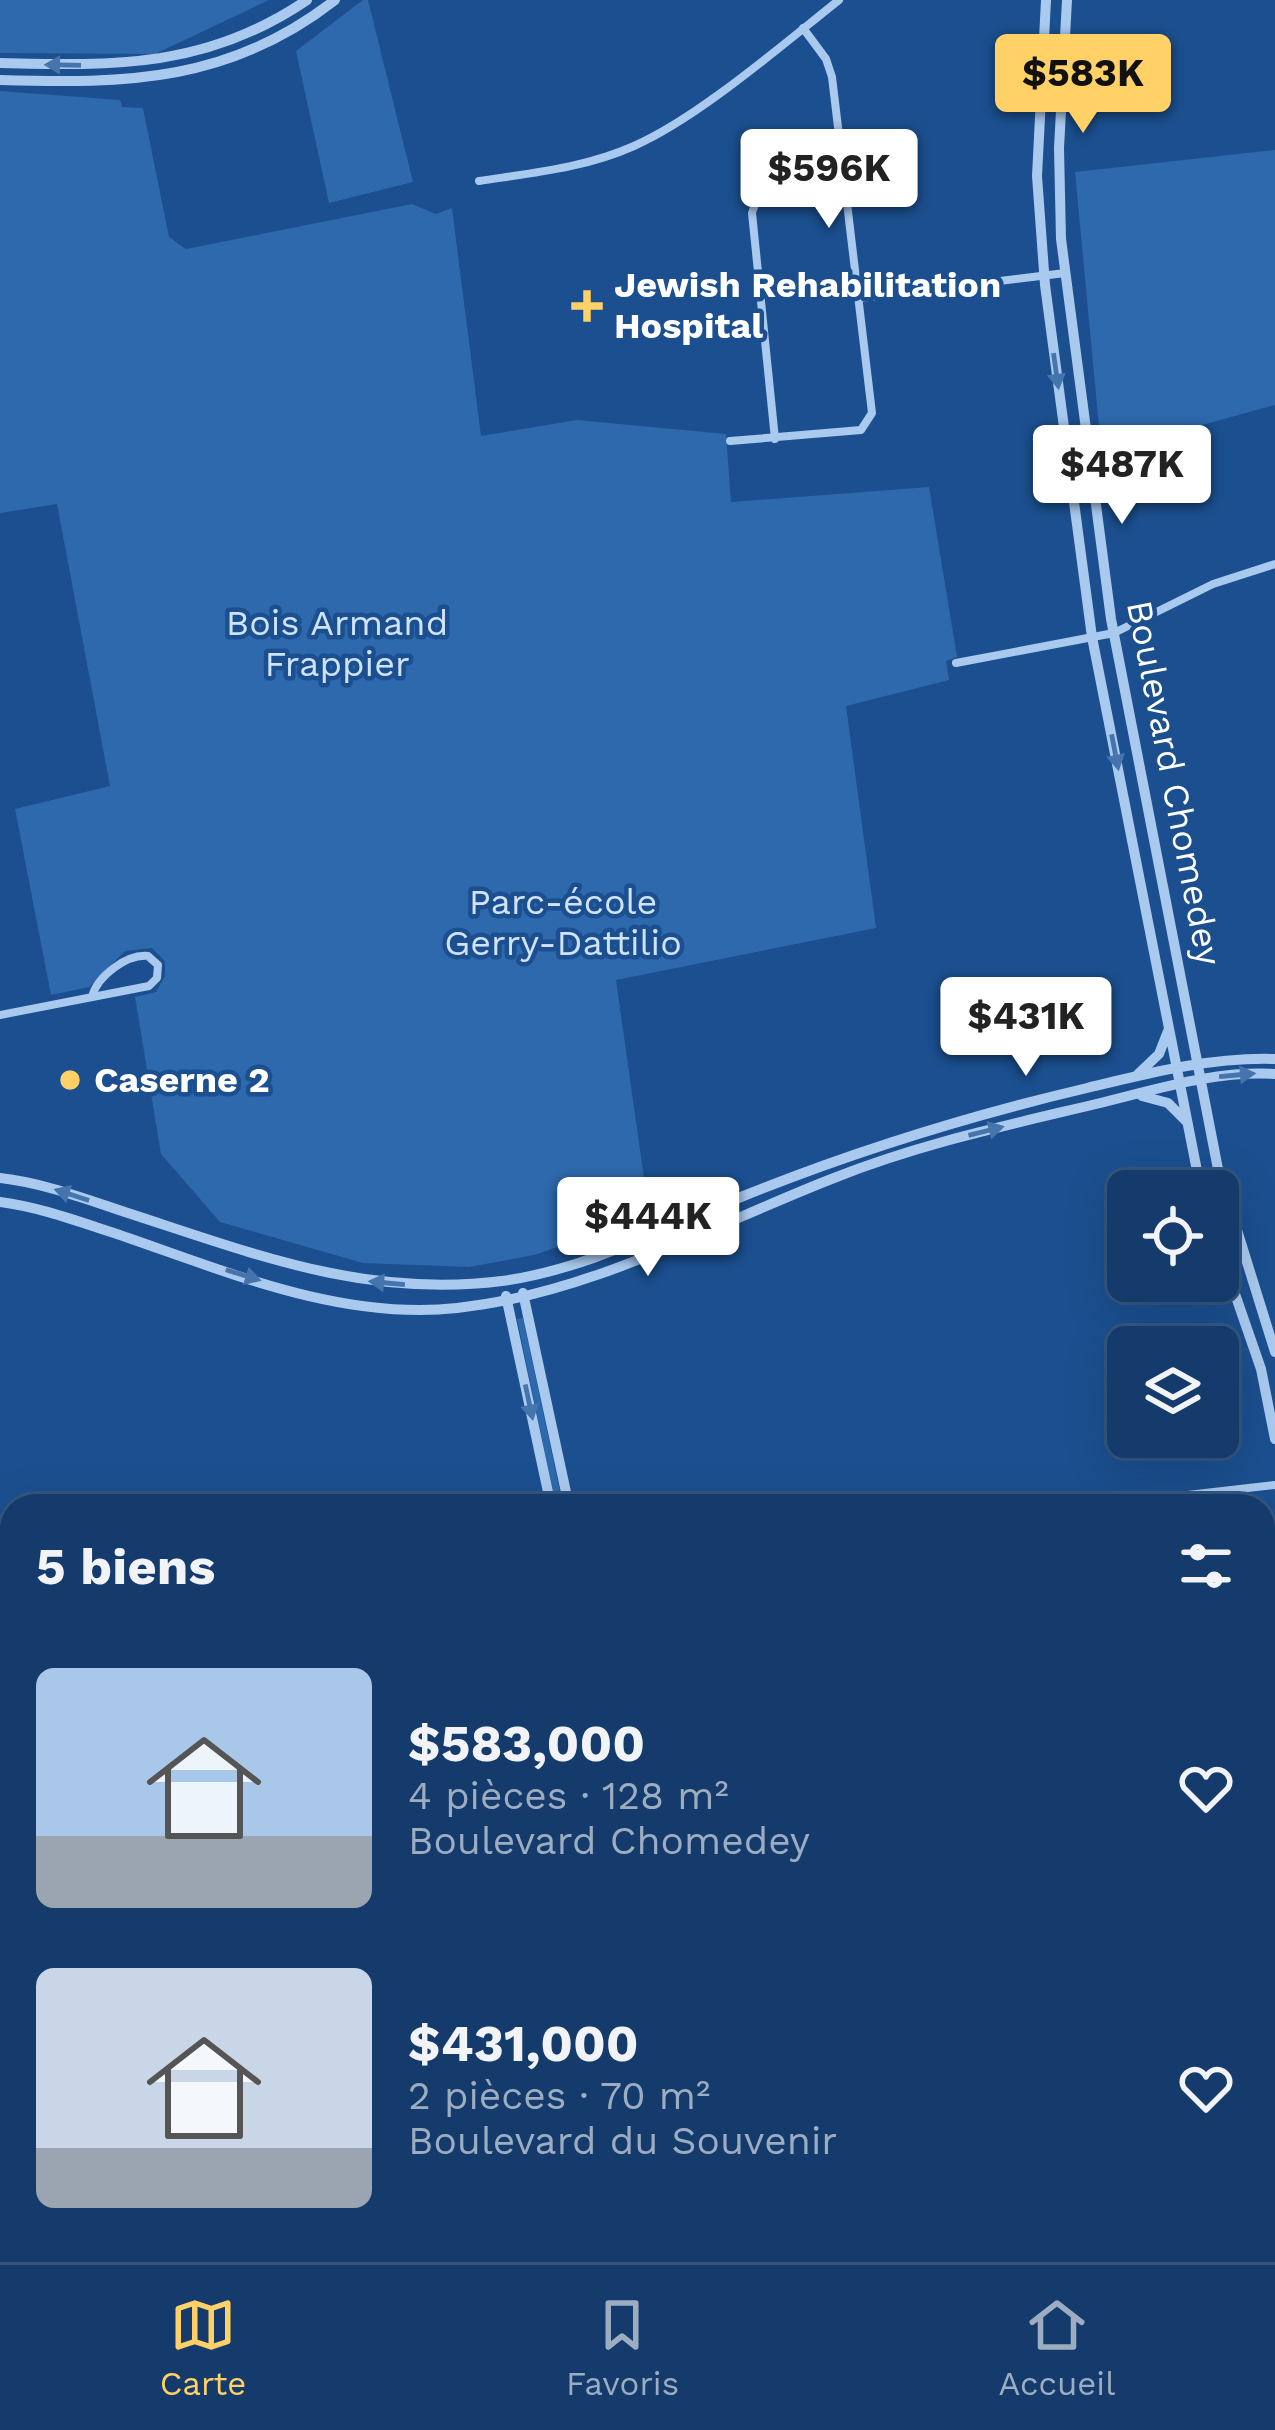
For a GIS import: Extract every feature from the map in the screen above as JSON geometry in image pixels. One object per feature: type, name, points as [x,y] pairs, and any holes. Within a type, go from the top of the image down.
[{"type":"street","points":[[0,63],[118,65],[174,58],[250,33],[307,0]]},
{"type":"street","points":[[0,80],[119,82],[195,70],[265,44],[335,0]]},
{"type":"street","points":[[479,181],[572,166],[642,142],[686,116],[839,0]]},
{"type":"street","name":"Boulevard Chomedey","points":[[1046,0],[1037,161],[1044,275],[1092,637],[1197,1170]]},
{"type":"street","name":"Boulevard Chomedey","points":[[1067,0],[1058,172],[1065,273],[1114,633],[1199,1080],[1227,1205],[1275,1352]]},
{"type":"street","points":[[730,441],[861,430],[869,422],[872,404],[831,71],[803,28]]},
{"type":"street","points":[[775,439],[752,213],[755,202],[784,175],[817,160],[840,157]]},
{"type":"street","points":[[860,298],[1065,273]]},
{"type":"street","points":[[956,663],[1114,633],[1213,584],[1275,564]]},
{"type":"street","points":[[0,1015],[92,997],[148,986],[157,978],[158,965],[148,956],[132,956],[98,982],[92,997]]},
{"type":"street","points":[[1136,1076],[1159,1054],[1168,1029]]},
{"type":"street","points":[[0,1178],[61,1191],[330,1276],[409,1285],[503,1281],[601,1254],[825,1163],[932,1126],[1176,1067],[1275,1059]]},
{"type":"street","points":[[0,1202],[44,1211],[341,1302],[434,1310],[507,1300],[604,1271],[901,1154],[1180,1084],[1238,1074],[1275,1075]]},
{"type":"street","points":[[1132,1095],[1168,1103],[1187,1122]]},
{"type":"street","points":[[519,1278],[565,1494]]},
{"type":"street","points":[[503,1281],[548,1494]]},
{"type":"street","points":[[1238,1302],[1261,1369],[1275,1438]]},
{"type":"street","points":[[1197,1494],[1275,1485]]},
{"type":"green space","points":[[0,0],[269,0],[155,54],[0,53]]},
{"type":"green space","points":[[368,0],[413,182],[329,203],[296,51]]},
{"type":"green space","name":"Bois Armand Frappier","points":[[0,91],[120,100],[122,107],[143,108],[169,237],[186,249],[412,204],[436,214],[452,208],[481,436],[577,420],[726,434],[731,502],[929,487],[957,657],[946,661],[949,680],[846,706],[876,928],[616,980],[644,1178],[654,1214],[534,1255],[469,1267],[363,1263],[220,1222],[161,1154],[135,997],[156,992],[165,976],[165,961],[152,948],[125,951],[89,987],[51,995],[15,809],[110,786],[57,504],[0,513]]},
{"type":"green space","points":[[1275,150],[1275,405],[1166,435],[1103,469],[1075,172]]},
{"type":"green space","points":[[523,1318],[560,1494],[553,1491],[517,1319]]},
{"type":"place","name":"Jewish Rehabilitation Hospital","points":[[587,306]]},
{"type":"place","name":"Caserne 2","points":[[70,1080]]},
{"type":"park label","name":"Parc-école Gerry-Dattilio","points":[[563,922]]}]
